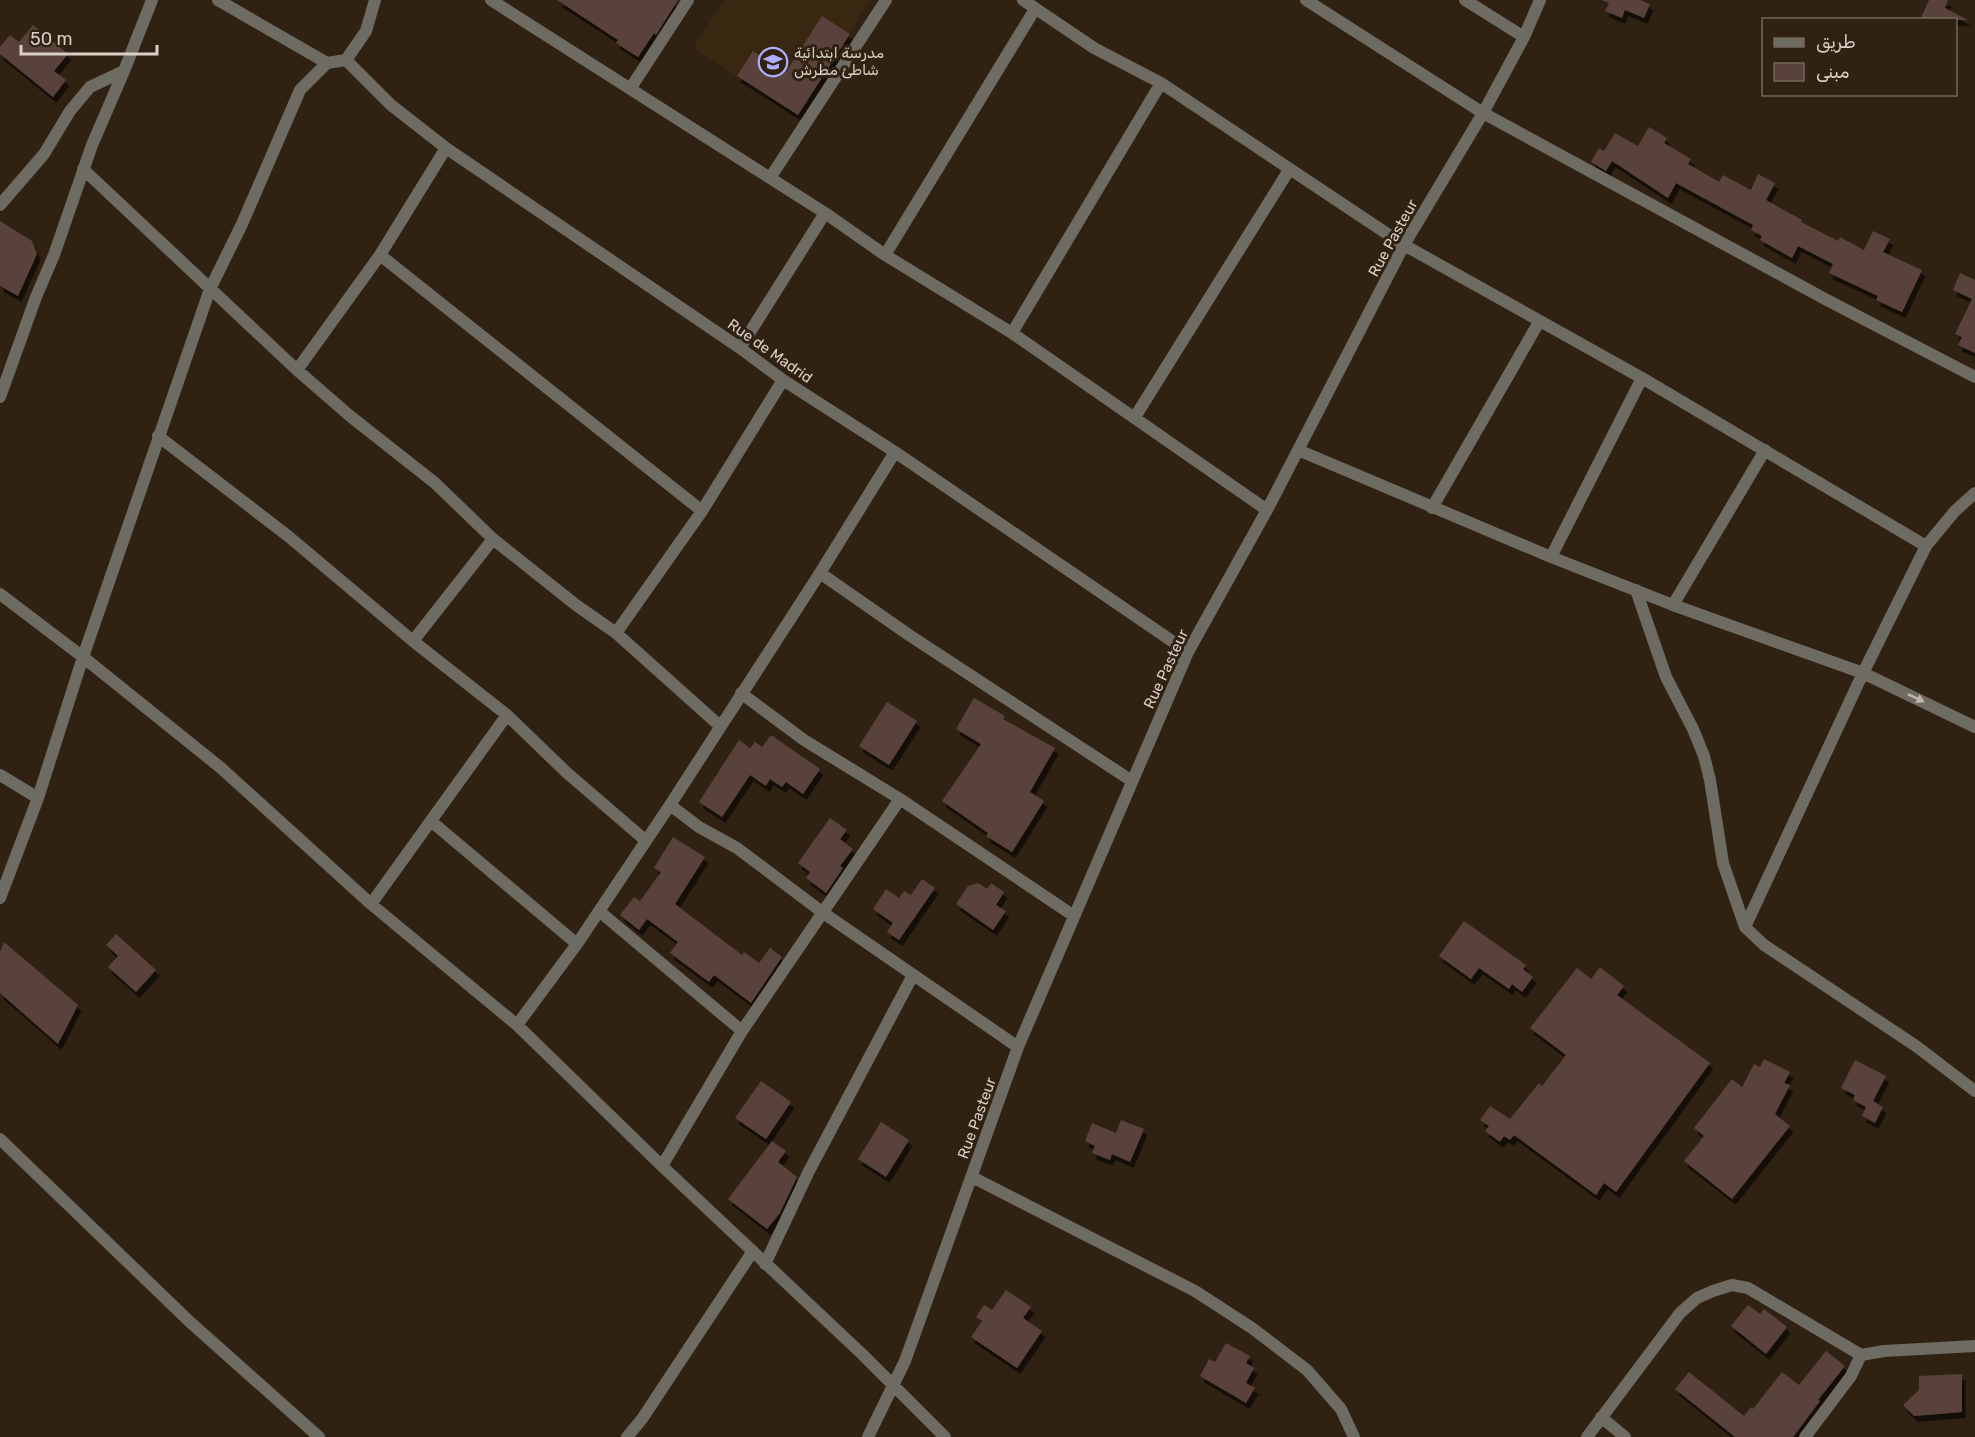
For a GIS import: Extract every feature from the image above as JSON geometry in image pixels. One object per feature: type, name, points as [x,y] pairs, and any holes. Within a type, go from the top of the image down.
[{"type":"street","points":[[0,397],[36,297],[54,255],[83,169],[152,0]]},
{"type":"street","points":[[218,0],[327,63]]},
{"type":"street","points":[[0,898],[38,798],[83,657],[210,289],[242,224],[300,90],[327,63],[346,60],[366,31],[375,0]]},
{"type":"street","points":[[491,0],[825,213],[885,255],[1012,333],[1267,510]]},
{"type":"street","points":[[630,89],[688,0]]},
{"type":"street","points":[[770,178],[886,0]]},
{"type":"street","points":[[1023,0],[1094,48],[1161,83],[1404,245],[1642,378],[1926,546]]},
{"type":"street","points":[[1306,0],[1483,113],[1825,299],[1975,377]]},
{"type":"street","points":[[1465,0],[1524,37]]},
{"type":"street","name":"Rue Pasteur","points":[[868,1437],[905,1361],[1018,1047],[1188,652],[1267,510],[1404,245],[1483,113],[1524,37],[1540,0]]},
{"type":"street","points":[[885,255],[1035,9]]},
{"type":"street","name":"Rue de Madrid","points":[[346,60],[392,105],[446,148],[740,348],[783,380],[895,452],[1188,652]]},
{"type":"street","points":[[0,205],[44,154],[70,111],[90,87],[123,70]]},
{"type":"street","points":[[1012,333],[1161,83]]},
{"type":"street","points":[[297,370],[380,255],[446,148]]},
{"type":"street","points":[[83,169],[297,370],[350,416],[435,483],[493,539],[576,605],[616,633],[720,726]]},
{"type":"street","points":[[1135,417],[1289,170]]},
{"type":"street","points":[[740,348],[825,213]]},
{"type":"street","points":[[380,255],[702,511]]},
{"type":"street","points":[[1432,508],[1539,322]]},
{"type":"street","points":[[1551,557],[1642,378]]},
{"type":"street","points":[[616,633],[702,511],[783,380]]},
{"type":"street","points":[[158,436],[288,536],[507,716],[566,772],[645,840]]},
{"type":"street","points":[[1298,450],[1551,557],[1673,605],[1863,673],[1975,727]]},
{"type":"street","points":[[1673,605],[1765,450]]},
{"type":"street","points":[[516,1025],[577,944],[670,805],[895,452]]},
{"type":"street","points":[[1745,927],[1863,673],[1926,546],[1955,511],[1975,493]]},
{"type":"street","points":[[413,641],[493,539]]},
{"type":"street","points":[[820,573],[909,635],[1132,781]]},
{"type":"street","points":[[1636,590],[1666,676],[1694,729],[1704,756],[1723,863],[1745,927],[1764,945],[1916,1046],[1975,1091]]},
{"type":"street","points":[[0,594],[83,657],[221,768],[371,904],[516,1025],[945,1437]]},
{"type":"street","points":[[741,693],[804,740],[900,799],[1074,916]]},
{"type":"street","points":[[371,904],[507,716]]},
{"type":"street","points":[[0,775],[38,798]]},
{"type":"street","points":[[662,1166],[742,1031],[900,799]]},
{"type":"street","points":[[670,805],[699,827],[737,848],[822,912],[1018,1047]]},
{"type":"street","points":[[432,822],[577,944]]},
{"type":"street","points":[[599,911],[742,1031]]},
{"type":"street","points":[[765,1264],[809,1171],[913,975]]},
{"type":"street","points":[[0,1139],[190,1322],[319,1437]]},
{"type":"street","points":[[972,1177],[1195,1291],[1252,1328],[1307,1370],[1341,1409],[1354,1437]]},
{"type":"street","points":[[627,1437],[642,1419],[753,1251]]},
{"type":"street","points":[[1587,1437],[1680,1313],[1697,1298],[1732,1285],[1748,1288],[1861,1355],[1884,1351],[1975,1346]]},
{"type":"street","points":[[1804,1437],[1851,1376],[1861,1355]]},
{"type":"street","points":[[1600,1417],[1624,1437]]},
{"type":"shaded area","name":"مدرسة ابتدائية شاطئ مطرش","points":[[724,0],[870,0],[798,115],[693,48]]},
{"type":"building","points":[[557,0],[678,0],[656,35],[654,33],[638,57],[616,43],[618,40]]},
{"type":"building","points":[[1602,0],[1640,0],[1650,4],[1644,18],[1625,10],[1622,18],[1605,11],[1609,3]]},
{"type":"building","points":[[1929,0],[1948,0],[1945,8],[1968,20],[1957,20],[1957,18],[1921,18]]},
{"type":"building","points":[[822,16],[850,34],[798,115],[737,76],[753,51],[786,72]]},
{"type":"building","points":[[33,25],[68,54],[54,71],[66,80],[53,97],[0,54],[0,47],[10,35],[19,42]]},
{"type":"building","points":[[1649,127],[1667,138],[1664,143],[1691,159],[1688,164],[1719,182],[1723,175],[1751,190],[1758,174],[1775,183],[1766,200],[1838,241],[1840,237],[1864,250],[1873,231],[1890,239],[1883,252],[1922,270],[1902,312],[1876,300],[1878,296],[1829,273],[1833,264],[1798,246],[1792,258],[1760,240],[1762,236],[1751,230],[1753,225],[1676,183],[1668,198],[1612,161],[1606,171],[1591,162],[1599,148],[1604,151],[1615,133],[1638,146]]},
{"type":"building","points":[[0,221],[32,241],[37,254],[18,296],[0,286]]},
{"type":"building","points":[[1960,273],[1975,280],[1975,353],[1958,345],[1962,337],[1955,334],[1972,299],[1953,290]]},
{"type":"building","points":[[974,698],[1005,716],[1003,719],[1055,748],[1030,792],[1044,801],[1012,852],[986,836],[988,833],[942,801],[981,744],[956,729]]},
{"type":"building","points":[[887,702],[917,721],[889,765],[859,746]]},
{"type":"building","points":[[771,735],[820,769],[803,794],[786,782],[782,787],[770,779],[766,786],[750,775],[722,817],[699,802],[739,740],[750,748],[755,742],[762,747]]},
{"type":"building","points":[[830,818],[847,830],[840,839],[853,849],[840,866],[843,868],[826,893],[806,878],[810,872],[798,863]]},
{"type":"building","points":[[673,837],[705,857],[675,904],[742,955],[744,952],[759,963],[770,948],[782,957],[751,1003],[714,975],[709,982],[670,953],[678,942],[647,919],[639,930],[620,915],[634,897],[640,901],[661,872],[654,868]]},
{"type":"building","points":[[922,879],[935,888],[899,940],[887,932],[893,923],[873,909],[886,889],[899,898],[904,891],[911,895]]},
{"type":"building","points":[[978,883],[987,889],[991,883],[1004,892],[996,905],[1006,911],[993,930],[956,904],[968,886]]},
{"type":"building","points":[[1464,921],[1526,965],[1523,969],[1533,977],[1522,992],[1512,984],[1509,989],[1479,968],[1471,979],[1439,956]]},
{"type":"building","points":[[116,934],[156,970],[136,992],[108,967],[118,956],[106,945]]},
{"type":"building","points":[[4,942],[78,1005],[58,1044],[0,993],[0,952]]},
{"type":"building","points":[[1600,967],[1624,986],[1617,995],[1710,1063],[1616,1192],[1604,1183],[1596,1195],[1514,1135],[1510,1140],[1504,1136],[1500,1142],[1485,1131],[1489,1126],[1480,1120],[1490,1106],[1510,1119],[1539,1083],[1542,1086],[1566,1055],[1530,1028],[1577,968],[1591,979]]},
{"type":"building","points":[[1764,1059],[1790,1072],[1784,1083],[1790,1085],[1775,1114],[1790,1126],[1732,1199],[1684,1161],[1704,1136],[1694,1128],[1732,1079],[1742,1087],[1754,1064],[1760,1067]]},
{"type":"building","points":[[1855,1060],[1886,1076],[1873,1101],[1883,1107],[1875,1123],[1862,1116],[1866,1107],[1853,1100],[1855,1095],[1841,1088]]},
{"type":"building","points":[[761,1081],[791,1102],[766,1139],[735,1118]]},
{"type":"building","points":[[1121,1120],[1144,1129],[1130,1162],[1112,1154],[1110,1160],[1092,1153],[1095,1146],[1085,1141],[1092,1123],[1116,1133]]},
{"type":"building","points":[[881,1122],[909,1140],[886,1177],[858,1159]]},
{"type":"building","points":[[772,1141],[786,1151],[778,1162],[797,1177],[780,1213],[767,1229],[728,1199]]},
{"type":"building","points":[[1006,1290],[1031,1307],[1023,1318],[1042,1331],[1017,1368],[971,1337],[982,1321],[976,1317],[984,1305],[992,1310]]},
{"type":"building","points":[[1748,1305],[1760,1314],[1764,1309],[1787,1327],[1766,1354],[1731,1326]]},
{"type":"building","points":[[1226,1343],[1250,1356],[1246,1363],[1254,1368],[1246,1383],[1255,1388],[1246,1403],[1200,1376],[1209,1359],[1215,1362]]},
{"type":"building","points":[[1826,1351],[1845,1366],[1793,1437],[1735,1437],[1675,1389],[1689,1372],[1744,1416],[1751,1407],[1753,1409],[1782,1372],[1799,1385]]},
{"type":"building","points":[[1962,1374],[1962,1412],[1914,1416],[1903,1405],[1919,1390],[1919,1376]]},
{"type":"place","name":"مدرسة ابتدائية شاطئ مطرش","points":[[773,62]]}]
